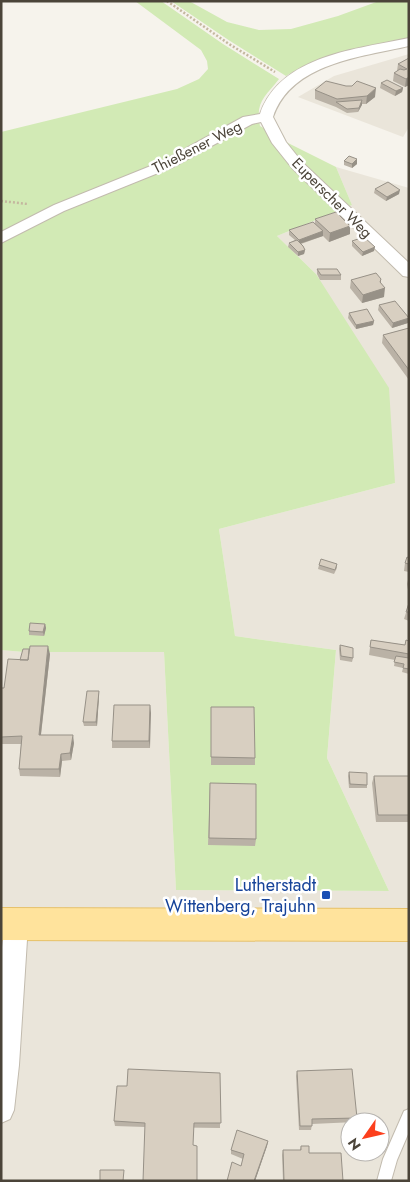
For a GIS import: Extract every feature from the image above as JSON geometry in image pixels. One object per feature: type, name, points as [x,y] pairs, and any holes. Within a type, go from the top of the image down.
[{"type":"main road","points":[[9,924],[409,925]]},
{"type":"street","name":"Thießener Weg","points":[[1,238],[59,208],[168,164],[248,120],[266,117],[273,99],[290,82],[308,70],[333,60],[409,42]]},
{"type":"street","name":"Euperscher Weg","points":[[266,117],[271,131],[304,173],[409,272]]},
{"type":"street","points":[[1,1110],[9,924]]},
{"type":"lane","points":[[384,1181],[390,1159],[409,1116]]},
{"type":"path","points":[[167,1],[229,44],[290,82]]},
{"type":"shaded area","points":[[409,54],[409,127],[403,137],[298,97],[334,76]]},
{"type":"shaded area","points":[[336,167],[409,188],[409,1181],[1,1181],[1,650],[24,652],[164,652],[176,890],[389,891],[327,758],[336,650],[235,636],[219,529],[395,483],[316,274],[277,236],[352,205]]},
{"type":"green space","points":[[135,1],[161,1],[223,44],[279,79],[262,100],[259,111],[260,126],[288,143],[336,167],[352,205],[277,236],[316,274],[389,388],[395,483],[219,529],[235,636],[336,650],[327,758],[389,891],[176,890],[164,652],[24,652],[1,650],[1,132],[177,89],[199,79],[208,69],[207,61],[201,50]]},
{"type":"green space","points":[[171,1],[189,1],[227,22],[259,30],[291,29],[338,16],[379,1],[409,1],[409,38],[329,56],[286,76]]},
{"type":"building","points":[[409,58],[409,77],[406,79],[394,73],[400,69],[407,69],[398,64]]},
{"type":"building","points":[[387,80],[403,88],[396,91],[381,83]]},
{"type":"building","points":[[326,81],[352,86],[357,81],[376,88],[367,96],[337,99],[315,90]]},
{"type":"building","points":[[362,100],[359,108],[347,109],[336,102]]},
{"type":"building","points":[[349,156],[357,159],[352,164],[344,161]]},
{"type":"building","points":[[388,182],[400,190],[387,197],[375,189]]},
{"type":"building","points":[[336,212],[350,226],[330,233],[315,219]]},
{"type":"building","points":[[313,222],[323,231],[299,240],[289,230]]},
{"type":"building","points":[[364,237],[375,247],[363,252],[352,241]]},
{"type":"building","points":[[297,240],[305,250],[298,252],[289,243]]},
{"type":"building","points":[[317,269],[337,269],[341,275],[321,275]]},
{"type":"building","points":[[376,273],[385,288],[363,295],[351,280]]},
{"type":"building","points":[[395,301],[409,318],[393,323],[379,305]]},
{"type":"building","points":[[367,309],[374,321],[356,325],[349,313]]},
{"type":"building","points":[[409,328],[409,370],[383,335]]},
{"type":"building","points":[[407,557],[409,558],[409,564],[405,563]]},
{"type":"building","points":[[321,559],[337,564],[335,570],[319,565]]},
{"type":"building","points":[[30,623],[45,624],[43,632],[29,631]]},
{"type":"building","points":[[371,640],[405,645],[406,640],[409,641],[409,654],[370,647]]},
{"type":"building","points":[[340,645],[353,648],[353,658],[341,656]]},
{"type":"building","points":[[30,646],[48,646],[39,735],[73,735],[70,753],[61,754],[59,769],[19,769],[22,736],[1,737],[1,688],[4,688],[8,659],[28,660]]},
{"type":"building","points":[[23,649],[29,649],[28,660],[20,660]]},
{"type":"building","points":[[396,656],[409,658],[409,669],[403,668],[404,664],[394,662]]},
{"type":"building","points":[[87,691],[99,691],[96,722],[83,722]]},
{"type":"building","points":[[114,705],[150,705],[149,741],[112,741]]},
{"type":"building","points":[[211,707],[254,707],[255,758],[211,757]]},
{"type":"building","points":[[349,772],[367,773],[367,785],[350,784]]},
{"type":"building","points":[[374,776],[409,776],[409,815],[378,815]]},
{"type":"building","points":[[210,783],[256,784],[256,839],[209,838]]},
{"type":"building","points":[[128,1069],[220,1073],[221,1123],[194,1123],[193,1145],[197,1146],[197,1181],[143,1181],[145,1123],[114,1121],[117,1086],[127,1086]]},
{"type":"building","points":[[352,1069],[356,1112],[340,1112],[340,1118],[312,1119],[312,1126],[300,1126],[297,1071]]},
{"type":"building","points":[[237,1130],[268,1141],[254,1181],[227,1181],[232,1162],[241,1166],[244,1154],[231,1150]]},
{"type":"building","points":[[301,1146],[309,1146],[309,1153],[340,1153],[343,1181],[284,1181],[283,1150],[301,1150]]},
{"type":"building","points":[[100,1170],[124,1170],[123,1181],[100,1181]]},
{"type":"place","name":"Lutherstadt Wittenberg, Trajuhn","points":[[326,895]]}]
